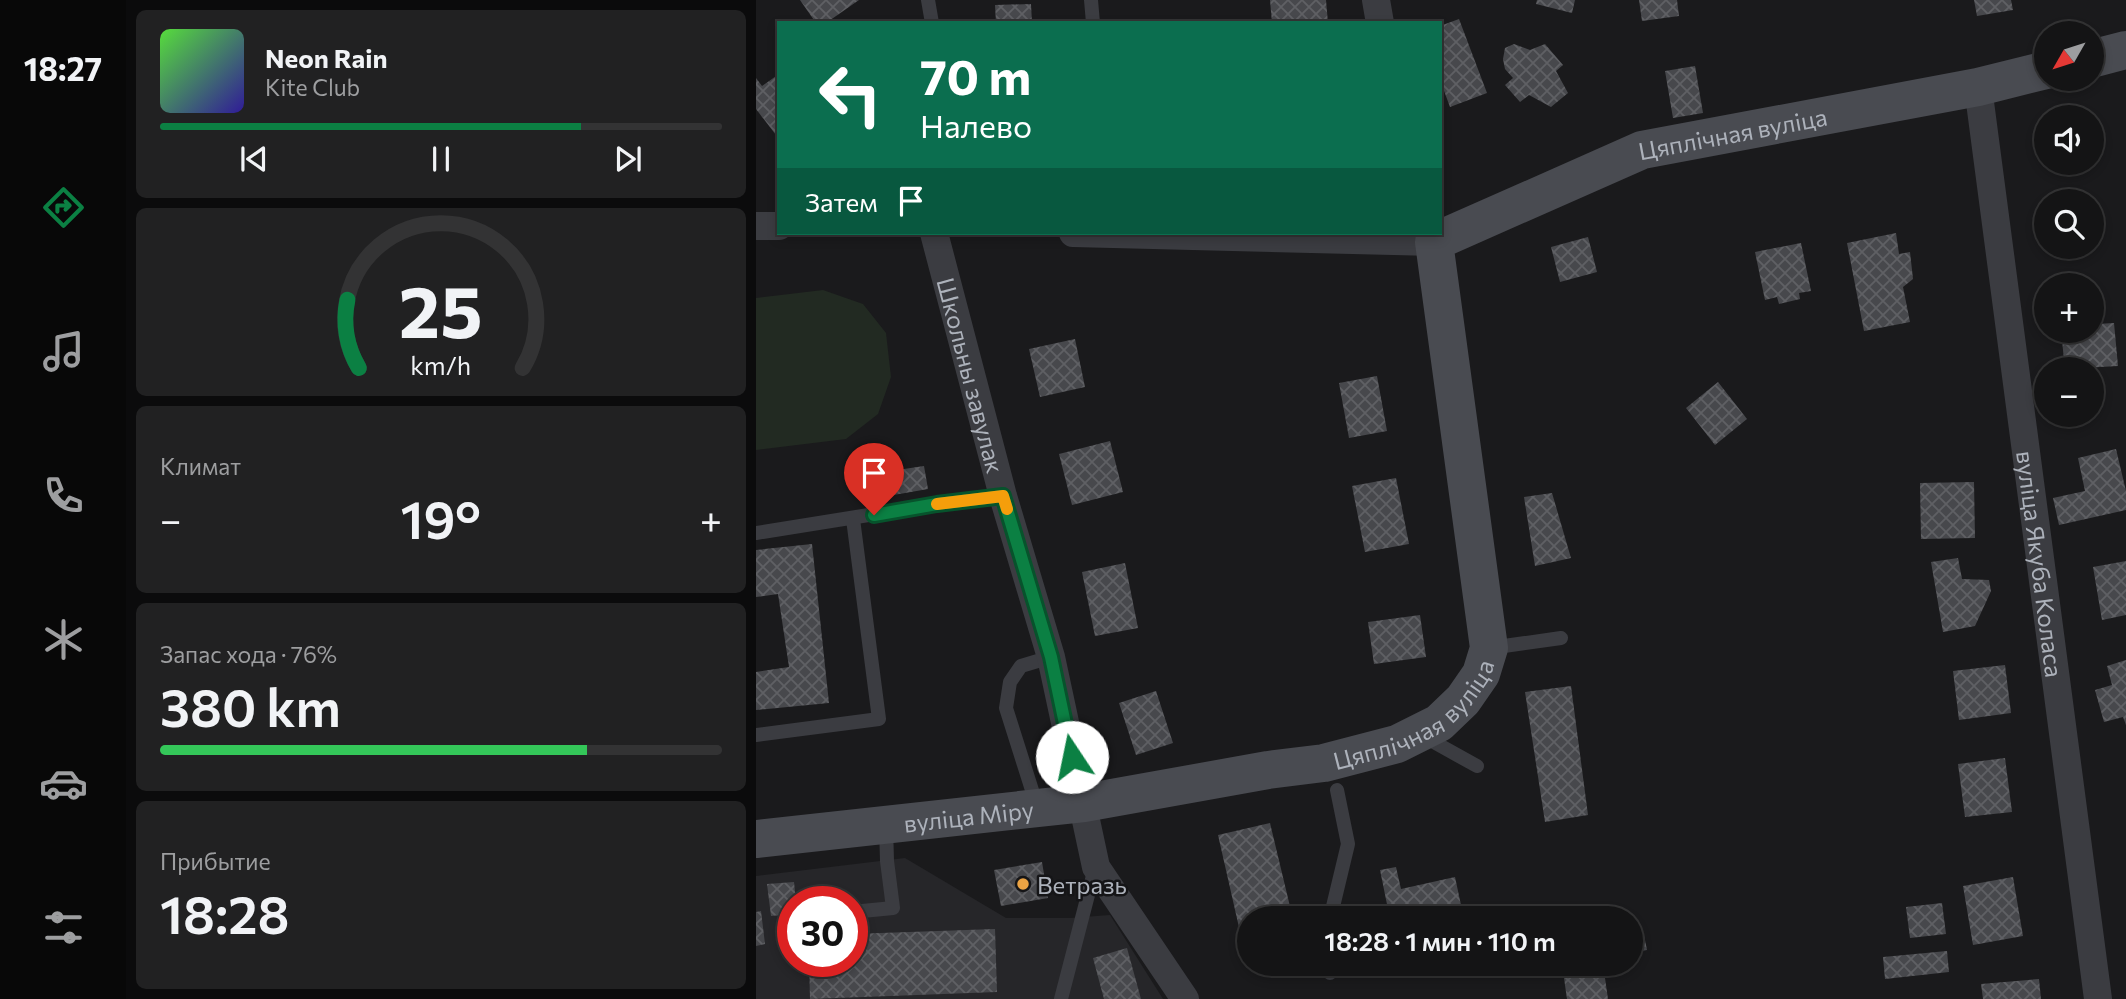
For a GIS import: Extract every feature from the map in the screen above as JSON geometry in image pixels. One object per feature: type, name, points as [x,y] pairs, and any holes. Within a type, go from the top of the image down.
[{"type":"street","points":[[1376,0],[1380,21]]},
{"type":"street","points":[[2104,56],[2126,50]]},
{"type":"street","name":"Цяплічная вуліца","points":[[1442,233],[1642,150],[1978,87],[2034,73]]},
{"type":"street","name":"вуліца Якуба Коласа","points":[[1978,87],[2098,999]]},
{"type":"street","points":[[756,226],[777,226]]},
{"type":"street","name":"Школьны завулак","points":[[935,235],[1003,496],[1051,657],[1084,803]]},
{"type":"street","name":"Цяплічная вуліца","points":[[1084,803],[1268,770],[1324,763],[1397,744],[1439,723],[1463,700],[1481,674],[1489,648],[1432,237],[1252,235]]},
{"type":"street","points":[[1084,803],[1096,867],[1185,999]]},
{"type":"street","name":"вуліца Міру","points":[[756,839],[1084,803]]},
{"type":"lane","points":[[928,0],[932,21]]},
{"type":"lane","points":[[1091,0],[1093,21]]},
{"type":"lane","points":[[756,533],[1003,496]]},
{"type":"lane","points":[[756,735],[879,719],[853,519]]},
{"type":"lane","points":[[1489,648],[1561,638]]},
{"type":"lane","points":[[1037,808],[1006,708],[1010,682],[1021,666],[1051,657]]},
{"type":"lane","points":[[1418,733],[1477,766]]},
{"type":"lane","points":[[1333,906],[1348,844],[1337,790]]},
{"type":"lane","points":[[868,910],[893,908],[886,824]]},
{"type":"lane","points":[[1061,999],[1096,867]]},
{"type":"shaded area","points":[[823,290],[863,304],[886,333],[891,377],[878,414],[846,439],[756,450],[756,298]]},
{"type":"shaded area","points":[[905,858],[1006,918],[1110,915],[1163,999],[756,999],[756,876]]},
{"type":"building","points":[[800,0],[859,0],[829,21],[815,21]]},
{"type":"building","points":[[1270,0],[1326,0],[1328,21],[1272,21]]},
{"type":"building","points":[[1537,0],[1575,0],[1572,13],[1536,4]]},
{"type":"building","points":[[1639,0],[1677,0],[1679,16],[1642,21]]},
{"type":"building","points":[[1974,0],[2011,0],[2013,10],[1977,16]]},
{"type":"building","points":[[1031,4],[1032,21],[996,21],[995,5]]},
{"type":"building","points":[[1459,19],[1487,93],[1450,107],[1442,85],[1442,25]]},
{"type":"building","points":[[1514,44],[1530,50],[1545,44],[1563,65],[1556,71],[1568,93],[1551,107],[1529,95],[1520,102],[1505,85],[1513,78],[1505,69],[1505,48]]},
{"type":"building","points":[[1695,66],[1703,113],[1673,118],[1665,71]]},
{"type":"building","points":[[777,75],[777,136],[756,109],[756,78],[762,86]]},
{"type":"building","points":[[1896,233],[1899,254],[1910,252],[1913,279],[1903,287],[1910,322],[1864,331],[1847,243]]},
{"type":"building","points":[[1588,237],[1597,272],[1560,282],[1551,247]]},
{"type":"building","points":[[1801,243],[1811,291],[1799,293],[1800,299],[1779,304],[1777,297],[1765,300],[1755,252]]},
{"type":"building","points":[[2114,323],[2118,366],[2104,367],[2104,357],[2064,357],[2062,343],[2104,343],[2104,324]]},
{"type":"building","points":[[1075,339],[1085,387],[1040,397],[1029,349]]},
{"type":"building","points":[[1377,376],[1387,431],[1349,438],[1339,383]]},
{"type":"building","points":[[1718,382],[1747,419],[1715,445],[1686,408]]},
{"type":"building","points":[[1110,441],[1123,492],[1072,505],[1059,454]]},
{"type":"building","points":[[2116,449],[2126,491],[2126,510],[2059,525],[2053,498],[2085,491],[2078,458]]},
{"type":"building","points":[[924,466],[928,489],[888,496],[884,472]]},
{"type":"building","points":[[1396,478],[1409,544],[1365,552],[1352,486]]},
{"type":"building","points":[[1974,482],[1975,538],[1921,539],[1920,483]]},
{"type":"building","points":[[1552,493],[1571,558],[1535,566],[1524,497]]},
{"type":"building","points":[[812,544],[829,703],[756,710],[756,672],[789,667],[778,594],[756,597],[756,550]]},
{"type":"building","points":[[1958,558],[1962,579],[1989,580],[1991,591],[1975,626],[1943,632],[1931,562]]},
{"type":"building","points":[[2126,561],[2126,615],[2102,620],[2093,567]]},
{"type":"building","points":[[1125,563],[1138,628],[1095,636],[1082,572]]},
{"type":"building","points":[[1420,615],[1426,657],[1374,664],[1368,622]]},
{"type":"building","points":[[2126,660],[2126,725],[2123,717],[2104,722],[2095,690],[2112,685],[2107,666]]},
{"type":"building","points":[[2005,665],[2011,713],[1959,720],[1953,671]]},
{"type":"building","points":[[1571,686],[1588,815],[1545,822],[1525,692]]},
{"type":"building","points":[[1156,691],[1173,743],[1136,755],[1119,703]]},
{"type":"building","points":[[2005,758],[2012,812],[1965,817],[1958,764]]},
{"type":"building","points":[[1270,823],[1290,906],[1237,906],[1237,919],[1218,835]]},
{"type":"building","points":[[1042,862],[1048,898],[1001,906],[994,870]]},
{"type":"building","points":[[1396,867],[1401,889],[1455,877],[1461,905],[1387,906],[1380,870]]},
{"type":"building","points":[[2013,877],[2023,936],[1973,945],[1963,886]]},
{"type":"building","points":[[794,882],[794,886],[777,886],[777,915],[771,916],[767,884]]},
{"type":"building","points":[[1942,903],[1946,934],[1910,938],[1906,907]]},
{"type":"building","points":[[761,911],[765,944],[756,946],[756,912]]},
{"type":"building","points":[[995,929],[997,992],[810,999],[809,977],[868,977],[868,933]]},
{"type":"building","points":[[1643,935],[1647,950],[1643,951]]},
{"type":"building","points":[[1127,948],[1141,999],[1104,999],[1093,958]]},
{"type":"building","points":[[1947,951],[1949,972],[1885,979],[1883,957]]},
{"type":"building","points":[[1564,976],[1605,976],[1608,999],[1567,999]]},
{"type":"building","points":[[2039,979],[2041,999],[1983,999],[1981,984]]},
{"type":"slow traffic","points":[[937,504],[1003,496],[1007,509]]},
{"type":"place","name":"Ветразь","points":[[1023,884]]},
{"type":"route","points":[[874,515],[1003,496],[1051,657],[1072,757]]}]
